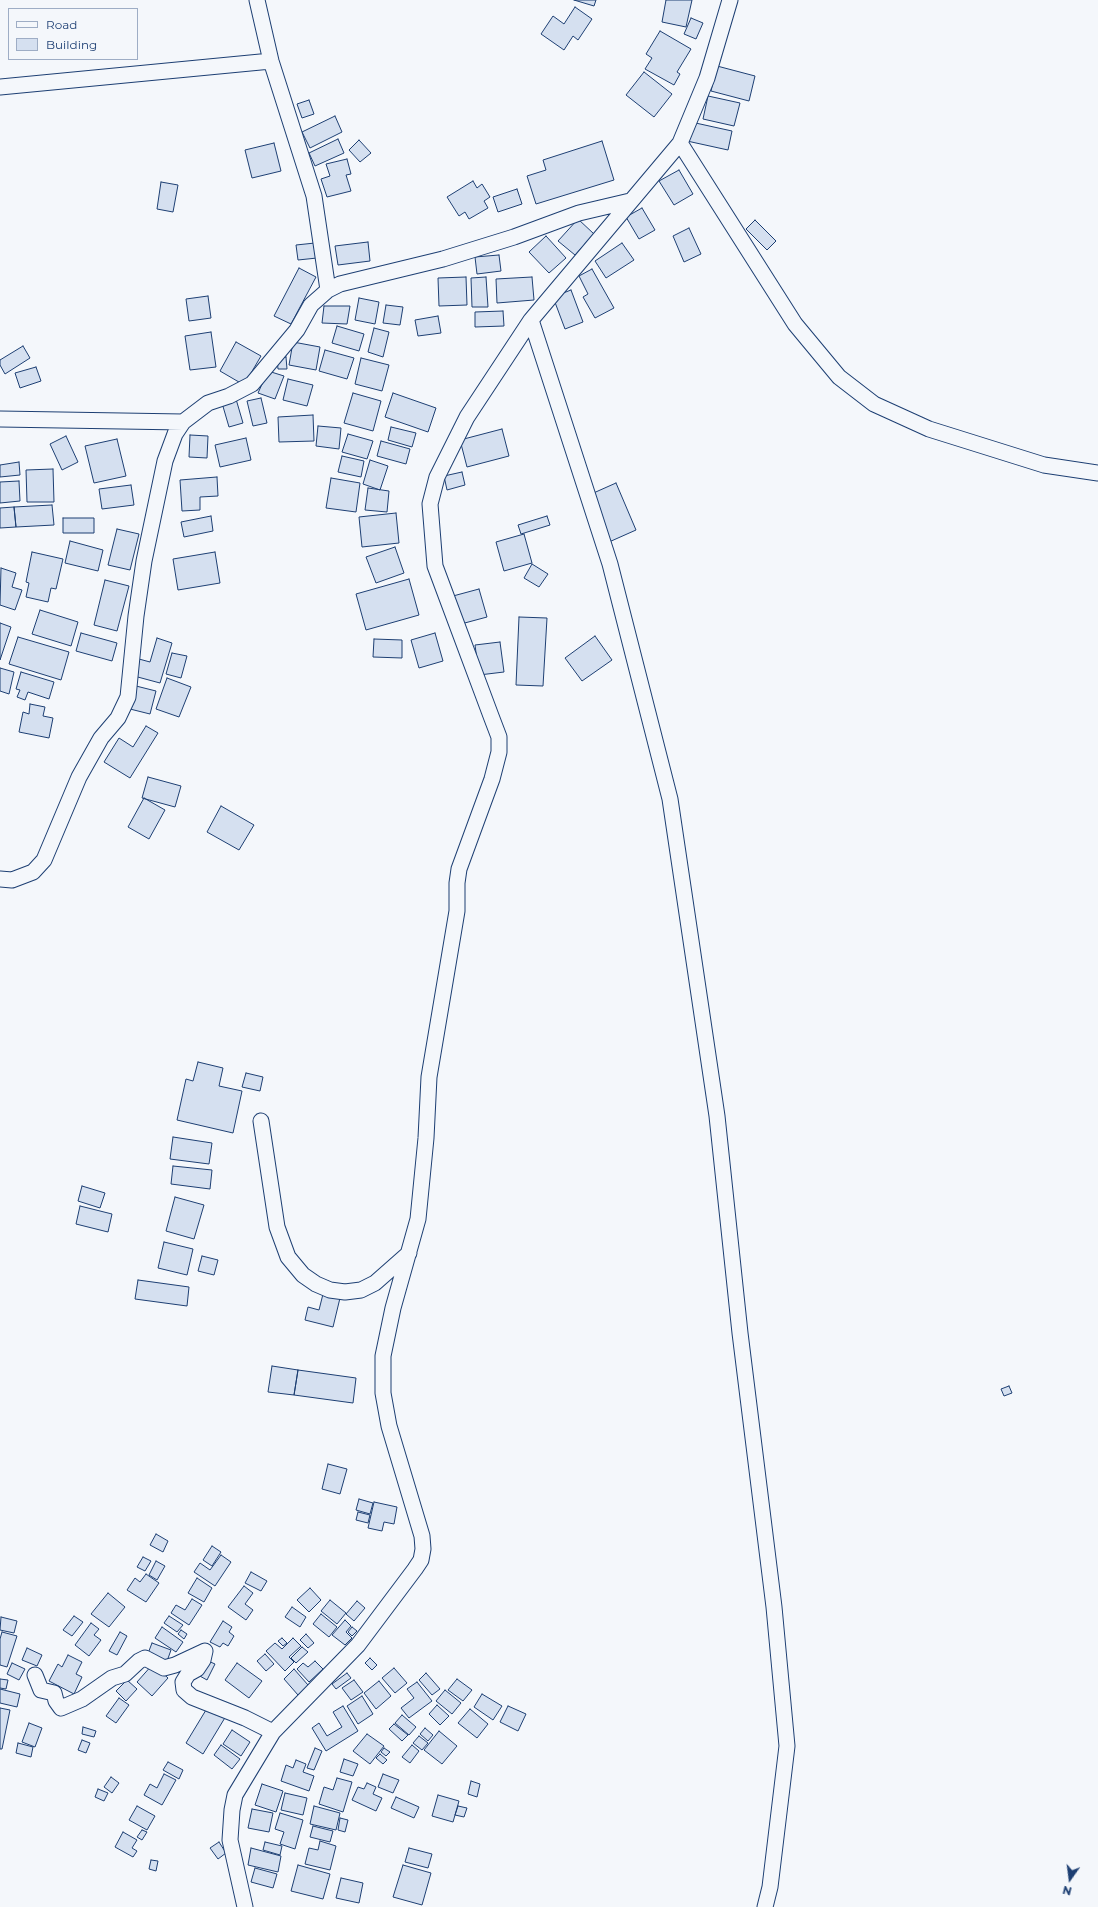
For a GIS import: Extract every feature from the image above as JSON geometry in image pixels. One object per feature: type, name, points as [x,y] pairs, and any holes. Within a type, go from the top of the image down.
[{"type":"street","points":[[257,0],[271,61],[314,196],[328,290]]},
{"type":"street","points":[[245,1907],[230,1840],[232,1810],[235,1795],[273,1732],[358,1644],[421,1560],[423,1549],[422,1536],[389,1426],[384,1393],[383,1356],[393,1308],[418,1219],[426,1138],[429,1077],[457,911],[457,883],[465,852],[492,779],[499,752],[498,738],[492,716],[450,610],[436,566],[430,504],[437,477],[467,417],[531,320],[630,201],[680,144],[707,78],[730,0]]},
{"type":"street","points":[[0,87],[271,61]]},
{"type":"street","points":[[680,144],[795,324],[845,381],[874,404],[929,429],[1044,464],[1098,473]]},
{"type":"street","points":[[0,879],[12,880],[33,872],[44,860],[79,777],[101,738],[118,718],[128,697],[136,616],[144,561],[165,461],[175,434],[183,422],[208,403],[229,396],[252,384],[297,330],[311,305],[328,290],[340,284],[443,259],[514,237],[579,213],[630,201]]},
{"type":"street","points":[[531,320],[610,564],[670,799],[717,1116],[740,1333],[774,1607],[787,1746],[770,1887],[766,1907]]},
{"type":"street","points":[[0,419],[183,422]]},
{"type":"street","points":[[261,1121],[277,1228],[288,1257],[303,1275],[316,1284],[330,1290],[345,1292],[361,1290],[375,1282],[409,1253]]},
{"type":"street","points":[[35,1675],[41,1690],[54,1693],[56,1701],[61,1708],[82,1699],[112,1678],[125,1674],[145,1658],[164,1668],[175,1665],[205,1651],[200,1665],[197,1669],[188,1674],[183,1682],[184,1690],[192,1697],[245,1718],[273,1732]]},
{"type":"building","points":[[574,0],[596,0],[594,6]]},
{"type":"building","points":[[666,0],[692,0],[686,27],[662,22]]},
{"type":"building","points":[[575,7],[592,19],[578,40],[573,36],[564,50],[541,34],[553,16],[564,24]]},
{"type":"building","points":[[691,18],[703,23],[696,39],[684,34]]},
{"type":"building","points":[[660,31],[691,49],[677,72],[680,74],[674,85],[645,69],[652,58],[646,54]]},
{"type":"building","points":[[717,66],[755,76],[749,101],[711,91]]},
{"type":"building","points":[[644,72],[672,94],[654,117],[626,95]]},
{"type":"building","points":[[708,96],[740,103],[734,126],[703,119]]},
{"type":"building","points":[[309,100],[314,114],[302,118],[297,104]]},
{"type":"building","points":[[335,116],[342,132],[310,148],[302,132]]},
{"type":"building","points":[[691,122],[732,131],[728,150],[687,141]]},
{"type":"building","points":[[338,139],[344,153],[315,166],[309,153]]},
{"type":"building","points":[[359,140],[371,153],[360,162],[349,150]]},
{"type":"building","points":[[602,141],[614,180],[536,204],[527,176],[546,170],[543,160]]},
{"type":"building","points":[[274,143],[281,171],[252,178],[245,150]]},
{"type":"building","points":[[347,159],[351,174],[346,175],[351,191],[327,197],[321,179],[330,176],[326,164]]},
{"type":"building","points":[[679,170],[693,194],[674,205],[659,181]]},
{"type":"building","points":[[473,181],[477,188],[482,184],[490,197],[484,201],[488,208],[469,219],[465,212],[459,216],[447,197]]},
{"type":"building","points":[[161,182],[178,185],[173,212],[157,209]]},
{"type":"building","points":[[517,189],[522,204],[498,212],[493,197]]},
{"type":"building","points":[[642,208],[655,230],[639,239],[626,217]]},
{"type":"building","points":[[578,219],[594,234],[575,255],[558,241]]},
{"type":"building","points":[[755,220],[776,241],[767,250],[746,229]]},
{"type":"building","points":[[689,228],[701,254],[684,262],[673,236]]},
{"type":"building","points":[[546,236],[566,258],[549,273],[529,252]]},
{"type":"building","points":[[368,242],[370,261],[338,265],[335,246]]},
{"type":"building","points":[[315,243],[317,258],[298,260],[296,245]]},
{"type":"building","points":[[622,243],[634,260],[606,278],[595,261]]},
{"type":"building","points":[[499,255],[501,271],[477,274],[475,257]]},
{"type":"building","points":[[299,268],[316,277],[291,324],[274,316]]},
{"type":"building","points":[[592,269],[614,308],[595,318],[583,297],[588,294],[579,276]]},
{"type":"building","points":[[466,277],[467,305],[439,306],[438,278]]},
{"type":"building","points":[[486,277],[488,307],[472,307],[471,278]]},
{"type":"building","points":[[532,277],[534,300],[497,303],[496,279]]},
{"type":"building","points":[[571,290],[583,322],[565,329],[553,297]]},
{"type":"building","points":[[208,296],[211,318],[189,321],[186,299]]},
{"type":"building","points":[[359,298],[379,302],[375,324],[355,320]]},
{"type":"building","points":[[386,305],[403,307],[400,325],[383,323]]},
{"type":"building","points":[[324,306],[350,306],[347,324],[322,323]]},
{"type":"building","points":[[503,311],[504,326],[475,327],[475,312]]},
{"type":"building","points":[[438,316],[441,333],[418,336],[415,320]]},
{"type":"building","points":[[337,326],[364,334],[359,351],[332,343]]},
{"type":"building","points":[[374,328],[389,332],[383,357],[368,352]]},
{"type":"building","points":[[211,332],[216,367],[190,370],[185,336]]},
{"type":"building","points":[[236,342],[261,356],[244,385],[220,371]]},
{"type":"building","points":[[293,342],[320,347],[316,370],[289,365]]},
{"type":"building","points":[[23,346],[30,358],[5,374],[0,365],[0,360]]},
{"type":"building","points":[[325,350],[354,358],[347,379],[319,371]]},
{"type":"building","points":[[286,357],[287,369],[278,369],[277,359]]},
{"type":"building","points":[[361,358],[389,365],[382,391],[355,384]]},
{"type":"building","points":[[36,367],[41,381],[20,388],[15,373]]},
{"type":"building","points":[[268,371],[284,376],[275,399],[258,393]]},
{"type":"building","points":[[288,379],[313,385],[307,406],[283,400]]},
{"type":"building","points":[[353,393],[381,401],[373,431],[344,423]]},
{"type":"building","points":[[393,393],[436,408],[428,432],[385,417]]},
{"type":"building","points":[[261,398],[267,423],[253,426],[247,401]]},
{"type":"building","points":[[236,399],[243,423],[229,427],[222,403]]},
{"type":"building","points":[[313,415],[314,441],[279,442],[278,417]]},
{"type":"building","points":[[318,426],[341,428],[339,449],[316,446]]},
{"type":"building","points":[[391,427],[416,433],[412,447],[388,440]]},
{"type":"building","points":[[502,429],[509,456],[467,467],[460,440]]},
{"type":"building","points":[[348,434],[373,441],[367,459],[342,452]]},
{"type":"building","points":[[190,435],[208,436],[207,458],[189,457]]},
{"type":"building","points":[[66,436],[78,462],[62,470],[50,444]]},
{"type":"building","points":[[246,438],[251,460],[220,467],[215,445]]},
{"type":"building","points":[[117,439],[126,476],[94,483],[85,446]]},
{"type":"building","points":[[381,441],[410,449],[406,464],[377,456]]},
{"type":"building","points":[[342,456],[364,461],[361,477],[338,472]]},
{"type":"building","points":[[370,460],[388,466],[380,490],[363,484]]},
{"type":"building","points":[[19,462],[20,475],[0,477],[0,465]]},
{"type":"building","points":[[53,469],[54,502],[27,502],[26,470]]},
{"type":"building","points":[[462,472],[465,485],[447,490],[444,476]]},
{"type":"building","points":[[217,477],[218,496],[200,497],[200,510],[182,511],[180,480]]},
{"type":"building","points":[[331,478],[360,483],[356,512],[326,508]]},
{"type":"building","points":[[19,481],[20,501],[0,503],[0,482]]},
{"type":"building","points":[[616,483],[636,530],[609,542],[589,495]]},
{"type":"building","points":[[131,485],[134,505],[102,509],[99,489]]},
{"type":"building","points":[[368,488],[389,491],[387,512],[365,510]]},
{"type":"building","points":[[52,505],[54,525],[16,527],[14,507]]},
{"type":"building","points":[[14,507],[16,527],[0,528],[0,508]]},
{"type":"building","points":[[396,513],[399,543],[362,547],[359,517]]},
{"type":"building","points":[[211,516],[213,531],[184,537],[181,522]]},
{"type":"building","points":[[547,516],[550,525],[521,534],[518,525]]},
{"type":"building","points":[[63,518],[94,518],[94,533],[63,533]]},
{"type":"building","points":[[117,529],[139,534],[130,570],[108,565]]},
{"type":"building","points":[[524,534],[532,563],[504,571],[496,542]]},
{"type":"building","points":[[70,541],[103,550],[98,571],[65,563]]},
{"type":"building","points":[[395,547],[404,573],[376,583],[366,557]]},
{"type":"building","points":[[32,552],[63,559],[56,589],[51,588],[48,602],[26,597],[29,583],[26,582]]},
{"type":"building","points":[[215,552],[220,583],[178,590],[173,559]]},
{"type":"building","points":[[532,564],[548,574],[539,587],[524,578]]},
{"type":"building","points":[[1,568],[16,573],[12,587],[22,590],[15,610],[0,605]]},
{"type":"building","points":[[409,579],[419,615],[366,630],[356,594]]},
{"type":"building","points":[[105,580],[129,586],[117,631],[94,625]]},
{"type":"building","points":[[479,589],[487,617],[461,624],[453,596]]},
{"type":"building","points":[[40,610],[78,622],[71,646],[32,634]]},
{"type":"building","points":[[519,617],[547,618],[543,686],[516,685]]},
{"type":"building","points":[[0,623],[11,627],[0,660]]},
{"type":"building","points":[[81,633],[117,643],[112,661],[76,651]]},
{"type":"building","points":[[435,633],[443,661],[419,668],[411,640]]},
{"type":"building","points":[[595,636],[612,660],[582,681],[565,658]]},
{"type":"building","points":[[18,637],[69,652],[61,680],[9,664]]},
{"type":"building","points":[[157,638],[172,643],[160,683],[134,676],[139,659],[150,662]]},
{"type":"building","points":[[374,639],[402,640],[402,658],[373,657]]},
{"type":"building","points":[[500,642],[504,672],[479,675],[475,645]]},
{"type":"building","points":[[172,653],[187,656],[181,678],[166,674]]},
{"type":"building","points":[[0,668],[14,672],[9,694],[0,691]]},
{"type":"building","points":[[21,672],[54,682],[49,699],[28,692],[25,700],[17,697],[20,690],[16,689]]},
{"type":"building","points":[[167,678],[191,687],[179,717],[156,709]]},
{"type":"building","points":[[136,686],[156,691],[150,714],[130,709]]},
{"type":"building","points":[[30,704],[45,707],[43,716],[53,718],[49,738],[19,732],[23,712],[29,714]]},
{"type":"building","points":[[146,726],[158,733],[130,778],[104,762],[119,738],[133,747]]},
{"type":"building","points":[[148,777],[181,786],[175,807],[142,798]]},
{"type":"building","points":[[144,798],[165,810],[149,839],[128,827]]},
{"type":"building","points":[[221,806],[254,825],[239,850],[207,832]]},
{"type":"building","points":[[198,1062],[223,1068],[219,1086],[242,1091],[233,1133],[177,1120],[186,1079],[193,1081]]},
{"type":"building","points":[[246,1073],[263,1077],[260,1091],[242,1087]]},
{"type":"building","points":[[173,1137],[212,1143],[209,1164],[170,1159]]},
{"type":"building","points":[[173,1166],[212,1170],[210,1189],[171,1184]]},
{"type":"building","points":[[82,1186],[105,1193],[100,1208],[78,1201]]},
{"type":"building","points":[[175,1197],[204,1205],[194,1239],[166,1231]]},
{"type":"building","points":[[80,1206],[112,1214],[108,1232],[76,1224]]},
{"type":"building","points":[[164,1242],[193,1249],[187,1275],[158,1268]]},
{"type":"building","points":[[202,1256],[218,1260],[214,1275],[198,1271]]},
{"type":"building","points":[[138,1280],[189,1287],[187,1306],[135,1299]]},
{"type":"building","points":[[323,1294],[340,1298],[333,1327],[305,1320],[308,1307],[319,1310]]},
{"type":"building","points":[[272,1366],[298,1370],[294,1395],[268,1392]]},
{"type":"building","points":[[298,1370],[356,1378],[353,1403],[294,1395]]},
{"type":"building","points":[[1009,1386],[1012,1393],[1004,1396],[1001,1389]]},
{"type":"building","points":[[328,1464],[347,1469],[340,1494],[322,1489]]},
{"type":"building","points":[[359,1499],[373,1503],[370,1514],[356,1510]]},
{"type":"building","points":[[374,1502],[397,1507],[394,1524],[384,1522],[382,1531],[368,1528]]},
{"type":"building","points":[[358,1512],[370,1515],[368,1523],[356,1520]]},
{"type":"building","points":[[156,1534],[168,1541],[163,1552],[150,1545]]},
{"type":"building","points":[[212,1546],[221,1552],[212,1566],[203,1560]]},
{"type":"building","points":[[221,1555],[231,1562],[215,1586],[194,1572],[200,1563],[210,1570]]},
{"type":"building","points":[[143,1557],[151,1561],[145,1571],[137,1567]]},
{"type":"building","points":[[156,1561],[165,1566],[157,1580],[149,1575]]},
{"type":"building","points":[[251,1572],[267,1581],[261,1591],[245,1583]]},
{"type":"building","points":[[146,1574],[159,1583],[146,1602],[127,1590],[135,1578],[140,1582]]},
{"type":"building","points":[[197,1578],[212,1588],[204,1602],[188,1593]]},
{"type":"building","points":[[244,1586],[253,1593],[245,1604],[253,1610],[246,1620],[228,1607]]},
{"type":"building","points":[[310,1588],[321,1600],[309,1612],[297,1600]]},
{"type":"building","points":[[108,1593],[125,1607],[109,1627],[91,1614]]},
{"type":"building","points":[[192,1599],[202,1605],[189,1625],[171,1613],[176,1605],[185,1610]]},
{"type":"building","points":[[330,1600],[346,1613],[337,1624],[321,1611]]},
{"type":"building","points":[[357,1601],[365,1608],[354,1621],[346,1614]]},
{"type":"building","points":[[292,1607],[306,1617],[300,1627],[285,1617]]},
{"type":"building","points":[[321,1614],[337,1627],[329,1637],[313,1624]]},
{"type":"building","points":[[74,1616],[83,1622],[72,1636],[63,1630]]},
{"type":"building","points":[[169,1616],[183,1625],[177,1632],[164,1623]]},
{"type":"building","points":[[1,1617],[17,1621],[14,1633],[0,1630]]},
{"type":"building","points":[[345,1620],[351,1626],[346,1632],[352,1638],[345,1645],[332,1635]]},
{"type":"building","points":[[223,1621],[232,1627],[229,1632],[234,1636],[228,1646],[223,1643],[220,1647],[210,1642]]},
{"type":"building","points":[[91,1623],[99,1629],[94,1635],[101,1640],[89,1656],[75,1645]]},
{"type":"building","points":[[162,1627],[183,1642],[176,1652],[155,1638]]},
{"type":"building","points":[[352,1627],[357,1631],[352,1636],[348,1632]]},
{"type":"building","points":[[181,1630],[187,1634],[184,1639],[178,1634]]},
{"type":"building","points":[[2,1632],[17,1636],[7,1667],[0,1665],[0,1639]]},
{"type":"building","points":[[120,1632],[127,1636],[117,1655],[109,1651]]},
{"type":"building","points":[[306,1634],[314,1643],[308,1648],[300,1640]]},
{"type":"building","points":[[282,1638],[287,1643],[283,1646],[278,1641]]},
{"type":"building","points":[[293,1638],[301,1646],[289,1657],[294,1662],[285,1671],[266,1651],[275,1643],[282,1649]]},
{"type":"building","points":[[152,1643],[171,1650],[166,1664],[147,1656]]},
{"type":"building","points":[[302,1647],[308,1652],[296,1663],[291,1658]]},
{"type":"building","points":[[27,1648],[42,1655],[37,1666],[22,1660]]},
{"type":"building","points":[[265,1654],[274,1664],[266,1671],[257,1661]]},
{"type":"building","points":[[68,1655],[82,1662],[76,1674],[82,1677],[74,1694],[49,1681],[58,1664],[62,1667]]},
{"type":"building","points":[[370,1658],[377,1665],[372,1670],[365,1663]]},
{"type":"building","points":[[206,1660],[215,1664],[207,1680],[198,1675]]},
{"type":"building","points":[[315,1661],[323,1669],[309,1682],[297,1669],[303,1663],[308,1667]]},
{"type":"building","points":[[12,1663],[25,1669],[19,1680],[7,1674]]},
{"type":"building","points":[[237,1663],[262,1681],[249,1698],[225,1680]]},
{"type":"building","points":[[153,1664],[168,1678],[152,1696],[137,1682]]},
{"type":"building","points":[[394,1668],[407,1683],[395,1693],[382,1678]]},
{"type":"building","points":[[294,1669],[308,1685],[298,1695],[284,1679]]},
{"type":"building","points":[[347,1673],[351,1678],[336,1689],[332,1684]]},
{"type":"building","points":[[426,1673],[440,1689],[432,1695],[419,1680]]},
{"type":"building","points":[[0,1679],[8,1680],[6,1689],[0,1688]]},
{"type":"building","points":[[457,1679],[472,1690],[463,1701],[448,1690]]},
{"type":"building","points":[[127,1680],[137,1689],[126,1701],[116,1691]]},
{"type":"building","points":[[354,1680],[363,1692],[351,1700],[342,1688]]},
{"type":"building","points":[[379,1681],[391,1696],[376,1709],[364,1693]]},
{"type":"building","points":[[417,1682],[432,1701],[409,1718],[401,1708],[414,1698],[407,1689]]},
{"type":"building","points":[[0,1689],[20,1694],[17,1707],[0,1703]]},
{"type":"building","points":[[445,1690],[461,1703],[452,1714],[436,1701]]},
{"type":"building","points":[[482,1694],[502,1706],[493,1720],[474,1707]]},
{"type":"building","points":[[362,1696],[373,1714],[358,1724],[347,1706]]},
{"type":"building","points":[[119,1698],[129,1705],[116,1723],[106,1716]]},
{"type":"building","points":[[209,1705],[226,1716],[203,1754],[186,1743]]},
{"type":"building","points":[[437,1705],[449,1716],[440,1725],[429,1714]]},
{"type":"building","points":[[343,1706],[358,1731],[326,1751],[312,1728],[319,1723],[327,1736],[342,1727],[333,1712]]},
{"type":"building","points":[[508,1706],[526,1714],[518,1731],[500,1722]]},
{"type":"building","points":[[0,1708],[10,1710],[2,1749],[0,1749]]},
{"type":"building","points":[[470,1709],[488,1724],[477,1738],[458,1723]]},
{"type":"building","points":[[402,1715],[416,1727],[409,1735],[395,1723]]},
{"type":"building","points":[[29,1723],[42,1728],[35,1747],[22,1742]]},
{"type":"building","points":[[394,1724],[408,1735],[402,1741],[389,1729]]},
{"type":"building","points":[[83,1727],[96,1731],[94,1737],[82,1734]]},
{"type":"building","points":[[425,1728],[433,1735],[428,1741],[420,1734]]},
{"type":"building","points":[[232,1730],[250,1742],[241,1756],[223,1744]]},
{"type":"building","points":[[439,1731],[457,1746],[442,1764],[424,1750]]},
{"type":"building","points":[[367,1734],[384,1746],[370,1764],[353,1751]]},
{"type":"building","points":[[419,1736],[428,1743],[422,1750],[413,1743]]},
{"type":"building","points":[[82,1740],[90,1743],[86,1753],[78,1750]]},
{"type":"building","points":[[18,1743],[33,1747],[31,1757],[16,1753]]},
{"type":"building","points":[[221,1745],[240,1759],[232,1769],[214,1755]]},
{"type":"building","points":[[412,1745],[419,1751],[410,1763],[402,1757]]},
{"type":"building","points":[[315,1748],[322,1751],[314,1770],[307,1768]]},
{"type":"building","points":[[384,1748],[390,1752],[386,1756],[381,1752]]},
{"type":"building","points":[[380,1754],[387,1760],[383,1764],[376,1758]]},
{"type":"building","points":[[344,1759],[358,1764],[353,1776],[340,1772]]},
{"type":"building","points":[[296,1760],[306,1764],[303,1772],[314,1776],[309,1791],[281,1781],[286,1765],[293,1768]]},
{"type":"building","points":[[168,1762],[183,1770],[179,1779],[163,1770]]},
{"type":"building","points":[[164,1774],[176,1780],[162,1805],[144,1795],[150,1784],[157,1788]]},
{"type":"building","points":[[383,1774],[399,1780],[393,1793],[378,1787]]},
{"type":"building","points":[[111,1777],[119,1783],[112,1793],[104,1787]]},
{"type":"building","points":[[337,1778],[352,1782],[343,1812],[319,1804],[324,1787],[333,1790]]},
{"type":"building","points":[[471,1781],[480,1784],[477,1797],[468,1794]]},
{"type":"building","points":[[367,1783],[376,1787],[373,1794],[382,1798],[376,1811],[352,1800],[358,1787],[364,1789]]},
{"type":"building","points":[[262,1784],[283,1791],[276,1812],[255,1805]]},
{"type":"building","points":[[98,1789],[108,1793],[104,1801],[95,1797]]},
{"type":"building","points":[[285,1793],[307,1798],[303,1815],[281,1810]]},
{"type":"building","points":[[438,1795],[459,1801],[453,1822],[432,1816]]},
{"type":"building","points":[[396,1797],[419,1807],[414,1818],[391,1808]]},
{"type":"building","points":[[137,1806],[155,1816],[147,1830],[129,1820]]},
{"type":"building","points":[[314,1806],[340,1813],[336,1830],[310,1824]]},
{"type":"building","points":[[458,1806],[467,1808],[464,1817],[455,1815]]},
{"type":"building","points":[[252,1809],[273,1813],[269,1832],[248,1828]]},
{"type":"building","points":[[280,1813],[303,1820],[295,1849],[280,1844],[284,1832],[275,1829]]},
{"type":"building","points":[[340,1818],[348,1820],[345,1832],[338,1830]]},
{"type":"building","points":[[313,1826],[333,1831],[330,1842],[310,1837]]},
{"type":"building","points":[[142,1830],[147,1832],[142,1840],[137,1837]]},
{"type":"building","points":[[123,1832],[137,1840],[132,1848],[137,1851],[133,1857],[115,1847]]},
{"type":"building","points":[[320,1841],[336,1846],[330,1870],[305,1864],[309,1848],[318,1850]]},
{"type":"building","points":[[219,1842],[226,1853],[218,1859],[210,1848]]},
{"type":"building","points":[[265,1842],[282,1846],[280,1855],[263,1850]]},
{"type":"building","points":[[251,1848],[281,1856],[278,1872],[248,1865]]},
{"type":"building","points":[[409,1848],[432,1854],[428,1868],[405,1862]]},
{"type":"building","points":[[151,1860],[158,1861],[156,1871],[149,1869]]},
{"type":"building","points":[[298,1865],[330,1874],[323,1899],[291,1891]]},
{"type":"building","points":[[403,1865],[431,1873],[422,1905],[393,1897]]},
{"type":"building","points":[[255,1868],[277,1874],[273,1888],[251,1882]]},
{"type":"building","points":[[341,1878],[363,1883],[359,1903],[336,1898]]}]
